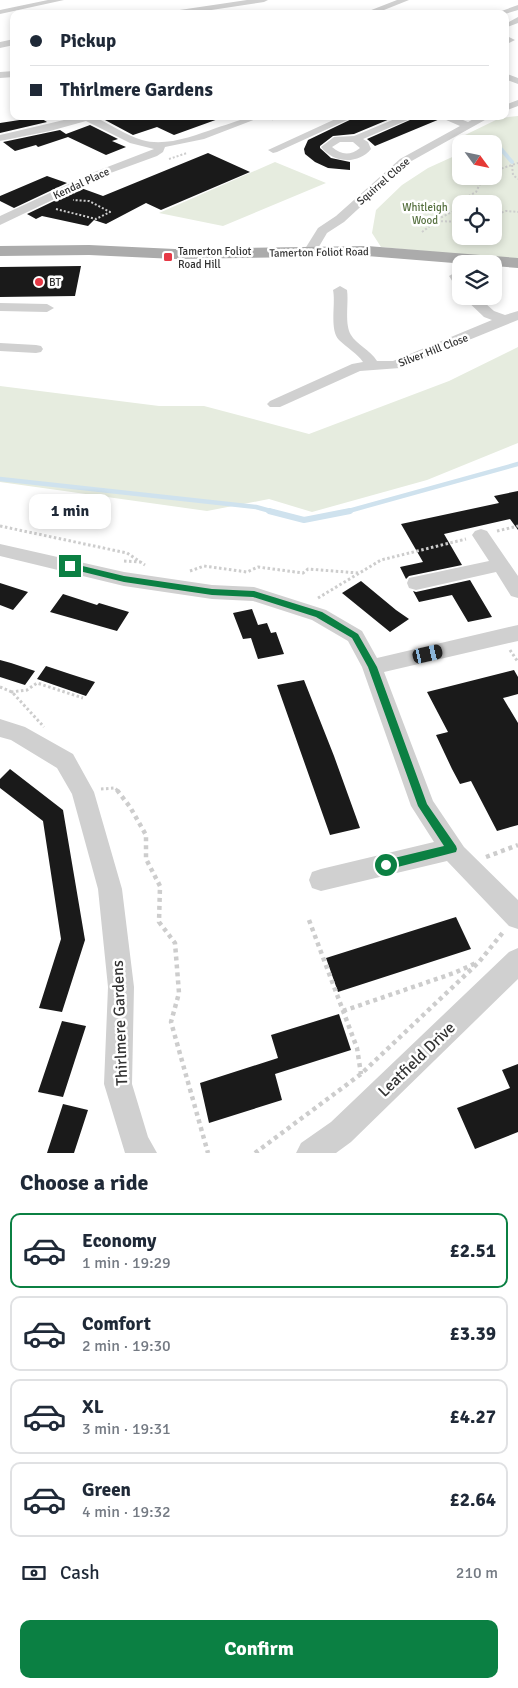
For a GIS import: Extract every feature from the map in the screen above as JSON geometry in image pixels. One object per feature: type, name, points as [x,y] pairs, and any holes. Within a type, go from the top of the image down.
[{"type":"main road","name":"Tamerton Foliot Road","points":[[0,251],[89,250],[175,254],[367,251],[518,263]]},
{"type":"street","points":[[0,12],[60,0]]},
{"type":"street","points":[[194,10],[264,0]]},
{"type":"street","points":[[376,10],[405,0]]},
{"type":"street","points":[[0,138],[78,120]]},
{"type":"street","points":[[97,120],[142,143],[160,145],[193,138],[247,120]]},
{"type":"street","points":[[273,150],[342,120]]},
{"type":"street","points":[[355,139],[402,120]]},
{"type":"street","points":[[455,120],[468,124]]},
{"type":"street","name":"Squirrel Close","points":[[309,252],[322,231],[340,219],[404,161],[478,120]]},
{"type":"street","name":"Kendal Place","points":[[0,221],[101,173],[153,154],[159,150],[160,145]]},
{"type":"street","points":[[340,290],[342,301],[341,324],[344,337],[366,355],[372,365]]},
{"type":"street","name":"Silver Hill Close","points":[[479,305],[489,314],[512,318]]},
{"type":"street","points":[[0,307],[48,308]]},
{"type":"street","name":"Silver Hill Close","points":[[275,404],[357,367],[395,365],[512,318]]},
{"type":"street","points":[[0,347],[36,348]]},
{"type":"street","points":[[481,535],[508,571],[518,590]]},
{"type":"street","points":[[0,550],[124,579],[212,592],[254,594],[319,615],[355,636],[372,667],[423,806],[458,856],[518,916]]},
{"type":"street","points":[[416,583],[508,571]]},
{"type":"street","points":[[372,667],[518,633]]},
{"type":"street","name":"Thirlmere Gardens","points":[[0,728],[17,733],[65,761],[84,792],[110,889],[121,987],[118,1084],[136,1144],[142,1153]]},
{"type":"street","points":[[321,880],[458,856]]},
{"type":"street","name":"Leatfield Drive","points":[[311,1153],[341,1132],[518,961]]},
{"type":"path","points":[[502,167],[518,163]]},
{"type":"path","points":[[512,165],[513,175],[518,179]]},
{"type":"path","points":[[422,232],[436,221],[454,211],[460,201],[476,192],[480,185]]},
{"type":"path","points":[[69,212],[96,219],[110,212],[89,201]]},
{"type":"path","points":[[502,212],[518,212]]},
{"type":"path","points":[[436,221],[452,222]]},
{"type":"path","points":[[0,526],[126,553],[147,567]]},
{"type":"path","points":[[302,609],[381,560],[518,526]]},
{"type":"path","points":[[183,570],[192,571],[204,566],[247,572],[258,567],[303,573],[308,568],[358,574]]},
{"type":"path","points":[[11,692],[27,690],[37,683],[83,698]]},
{"type":"path","points":[[0,687],[11,692],[44,726],[50,752]]},
{"type":"path","points":[[84,792],[115,788],[130,807],[146,836],[146,859],[160,886],[159,922],[175,943],[179,994],[171,1022],[208,1153]]},
{"type":"path","points":[[458,856],[518,845]]},
{"type":"path","points":[[255,1153],[361,1074],[479,962],[518,916]]},
{"type":"path","points":[[310,920],[357,1048],[361,1074]]},
{"type":"path","points":[[343,1011],[479,962]]},
{"type":"green space","name":"Whitleigh Wood","points":[[518,116],[518,260],[502,258],[502,255],[465,255],[381,247],[372,233],[376,210],[402,185],[428,168],[452,157],[452,185],[502,185],[502,135],[465,135],[496,120],[509,120],[509,117]]},
{"type":"green space","points":[[275,162],[326,183],[223,226],[159,213]]},
{"type":"green space","points":[[518,347],[518,443],[427,480],[312,512],[269,499],[207,511],[0,482],[0,386],[159,406],[204,406],[309,434],[449,381]]},
{"type":"building","points":[[20,120],[44,120],[47,122],[0,133],[0,123]]},
{"type":"building","points":[[105,120],[215,120],[174,135],[157,127],[133,135]]},
{"type":"building","points":[[350,120],[387,120],[354,134],[333,136],[320,146],[331,158],[350,162],[350,170],[328,168],[315,162],[305,154],[304,149],[308,140]]},
{"type":"building","points":[[410,120],[438,120],[375,146],[367,139]]},
{"type":"building","points":[[90,125],[118,139],[112,141],[126,147],[106,155],[68,137],[38,147],[36,145],[15,151],[3,142],[60,130],[66,134]]},
{"type":"building","points":[[208,153],[250,172],[161,210],[146,203],[106,224],[94,220],[88,226],[42,216],[36,219],[27,214],[81,188],[103,196]]},
{"type":"building","points":[[47,176],[67,183],[14,208],[0,201],[0,196]]},
{"type":"building","name":"BT","points":[[81,266],[75,296],[0,297],[0,267]]},
{"type":"building","points":[[518,491],[518,530],[510,519],[444,534],[462,565],[409,576],[406,579],[400,567],[423,562],[401,524],[499,503],[494,496]]},
{"type":"building","points":[[470,580],[492,617],[468,622],[452,595],[419,602],[413,591],[416,592]]},
{"type":"building","points":[[361,581],[409,619],[390,632],[342,593]]},
{"type":"building","points":[[0,583],[28,592],[13,610],[0,605]]},
{"type":"building","points":[[63,594],[97,605],[99,603],[129,612],[117,631],[50,612]]},
{"type":"building","points":[[252,609],[258,625],[267,623],[271,633],[276,632],[284,654],[258,659],[251,638],[243,639],[233,613]]},
{"type":"building","points":[[0,660],[35,671],[25,685],[0,677]]},
{"type":"building","points":[[46,666],[95,682],[86,696],[37,679]]},
{"type":"building","points":[[514,670],[518,677],[518,694],[503,698],[518,723],[518,825],[497,831],[471,781],[460,784],[452,769],[436,735],[448,732],[427,692]]},
{"type":"building","points":[[304,680],[360,828],[330,835],[277,685]]},
{"type":"building","points":[[10,769],[63,810],[85,940],[62,1012],[39,1008],[61,939],[43,821],[0,788],[0,779]]},
{"type":"building","points":[[456,917],[471,949],[338,992],[326,958]]},
{"type":"building","points":[[339,1014],[351,1050],[275,1074],[282,1100],[209,1123],[200,1083],[278,1058],[271,1035]]},
{"type":"building","points":[[62,1021],[86,1026],[63,1097],[38,1092]]},
{"type":"building","points":[[518,1064],[518,1132],[475,1149],[457,1108],[510,1088],[502,1070]]},
{"type":"building","points":[[63,1104],[88,1110],[74,1153],[47,1153]]},
{"type":"waterway","points":[[502,150],[512,162]]},
{"type":"waterway","points":[[345,512],[518,464]]},
{"type":"waterway","points":[[0,479],[256,507],[274,512]]},
{"type":"waterway","points":[[269,511],[304,520],[345,512]]},
{"type":"waterway","points":[[345,512],[350,511]]},
{"type":"place","name":"Tamerton Foliot Road Hill","points":[[168,257]]},
{"type":"place","name":"BT","points":[[39,282]]},
{"type":"route","points":[[70,566],[124,579],[212,592],[254,594],[319,615],[355,636],[372,667],[423,806],[452,849],[386,865]]}]
